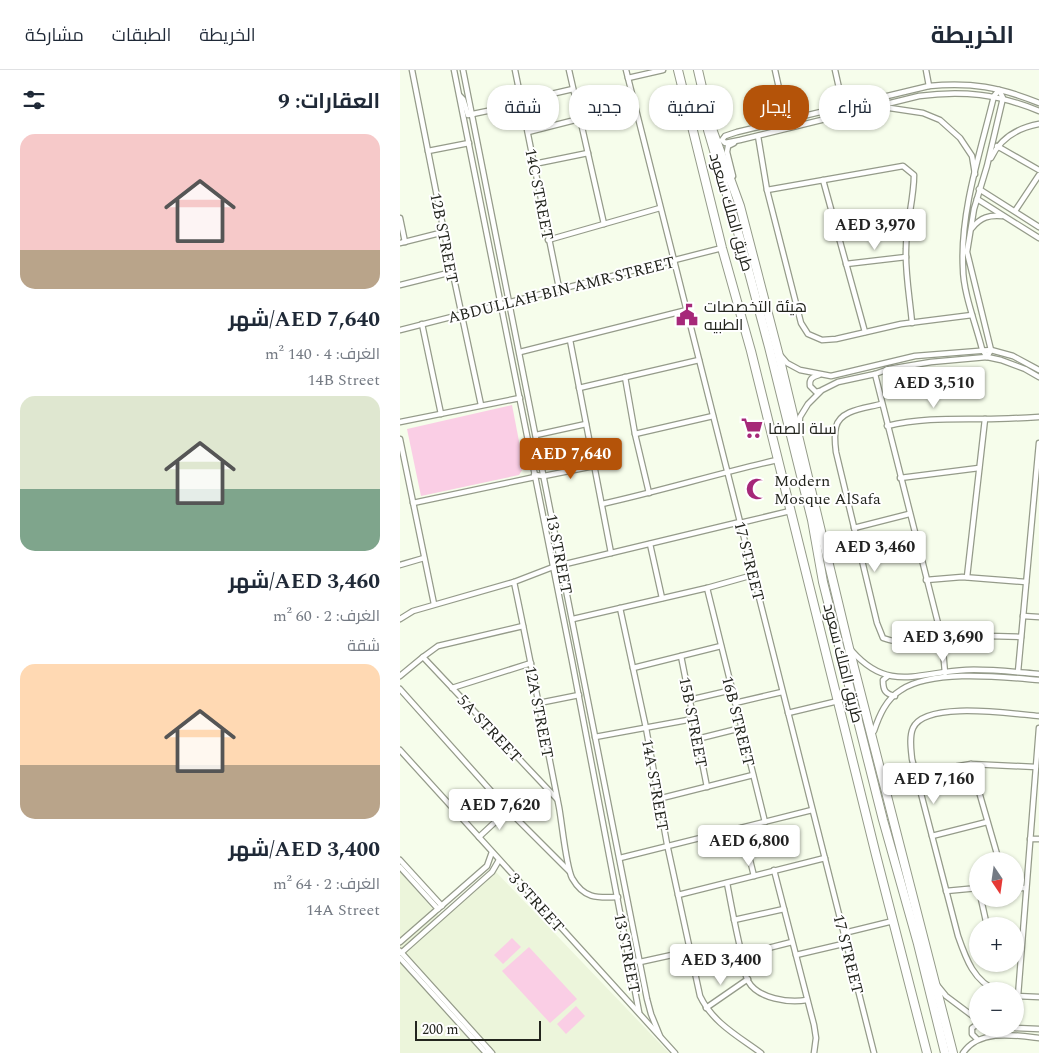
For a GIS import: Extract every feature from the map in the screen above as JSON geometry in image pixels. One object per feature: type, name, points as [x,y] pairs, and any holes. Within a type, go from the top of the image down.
[{"type":"main road","name":"طريق الملك سعود","points":[[678,70],[722,248],[751,351],[927,1053]]},
{"type":"main road","name":"طريق الملك سعود","points":[[695,70],[710,138],[769,347],[812,520],[823,582],[945,1053]]},
{"type":"main road","points":[[695,70],[700,85]]},
{"type":"main road","points":[[712,130],[740,206],[798,431],[849,648],[953,1053]]},
{"type":"street","name":"12B STREET","points":[[412,70],[452,272],[481,405]]},
{"type":"street","name":"13 STREET","points":[[454,70],[534,476],[554,567],[641,1014]]},
{"type":"street","name":"13 STREET","points":[[463,70],[640,962],[649,1005],[660,1036]]},
{"type":"street","name":"14C STREET","points":[[514,70],[517,85]]},
{"type":"street","points":[[569,70],[572,85]]},
{"type":"street","name":"17 STREET","points":[[626,70],[630,85]]},
{"type":"street","points":[[628,78],[663,70]]},
{"type":"street","points":[[774,70],[778,85]]},
{"type":"street","points":[[835,70],[839,85]]},
{"type":"street","points":[[926,70],[929,86]]},
{"type":"street","points":[[890,95],[929,86],[953,84],[978,85],[1039,102]]},
{"type":"street","points":[[987,357],[982,349],[972,315],[962,270],[963,237],[975,175],[994,96],[999,90]]},
{"type":"street","points":[[987,357],[991,350],[967,252],[977,199],[987,166],[1002,98],[999,90]]},
{"type":"street","points":[[890,103],[936,93],[972,93],[1002,98],[1039,111]]},
{"type":"street","points":[[459,95],[463,99],[467,114],[487,110]]},
{"type":"street","points":[[890,107],[922,113],[940,120],[960,138],[972,156],[975,175]]},
{"type":"street","points":[[737,132],[725,136],[722,140],[725,143],[819,121]]},
{"type":"street","points":[[528,132],[569,122]]},
{"type":"street","points":[[987,166],[997,146],[1016,131],[1039,124]]},
{"type":"street","name":"17 STREET","points":[[639,125],[874,1053]]},
{"type":"street","points":[[583,130],[604,224]]},
{"type":"street","points":[[714,130],[722,135],[745,130]]},
{"type":"street","name":"14C STREET","points":[[528,132],[559,288]]},
{"type":"street","points":[[758,136],[767,190],[801,323],[808,334],[822,340],[912,323],[972,315]]},
{"type":"street","points":[[740,140],[728,146],[726,152],[740,206]]},
{"type":"street","points":[[428,152],[469,143]]},
{"type":"street","points":[[997,146],[1039,170]]},
{"type":"street","points":[[534,164],[588,153]]},
{"type":"street","points":[[767,190],[903,166],[914,175],[906,257],[912,323]]},
{"type":"street","points":[[1015,212],[1039,175]]},
{"type":"street","points":[[823,180],[865,332]]},
{"type":"street","points":[[980,189],[1039,227]]},
{"type":"street","points":[[977,199],[1039,238]]},
{"type":"street","points":[[548,240],[660,208]]},
{"type":"street","points":[[971,229],[978,221],[988,216],[1005,217]]},
{"type":"street","points":[[400,218],[403,242],[444,232]]},
{"type":"street","points":[[838,235],[908,222]]},
{"type":"street","name":"ABDULLAH BIN AMR STREET","points":[[400,330],[722,248]]},
{"type":"street","points":[[846,264],[906,257]]},
{"type":"street","points":[[400,285],[452,272]]},
{"type":"street","points":[[520,352],[687,310]]},
{"type":"street","points":[[422,324],[441,414]]},
{"type":"street","points":[[570,340],[611,553]]},
{"type":"street","points":[[778,352],[787,364],[800,370],[831,376],[915,356],[982,349],[1013,356],[1039,370]]},
{"type":"street","points":[[820,375],[813,377],[810,381],[812,390],[816,392],[838,382],[889,369],[931,362],[987,357],[1002,360],[1039,377]]},
{"type":"street","points":[[579,388],[699,360]]},
{"type":"street","points":[[875,374],[942,639],[945,673]]},
{"type":"street","points":[[625,377],[635,434],[649,493]]},
{"type":"street","points":[[798,431],[800,417],[808,404],[822,390]]},
{"type":"street","points":[[400,422],[520,398]]},
{"type":"street","points":[[882,404],[852,411],[836,424],[836,452],[877,623],[883,638],[894,642],[913,644],[942,639],[980,636],[1021,637]]},
{"type":"street","points":[[635,434],[713,416]]},
{"type":"street","points":[[887,426],[931,419],[1039,417]]},
{"type":"street","points":[[966,577],[985,419]]},
{"type":"street","points":[[536,435],[586,424]]},
{"type":"street","points":[[400,439],[434,604]]},
{"type":"street","points":[[1018,672],[1026,582],[1037,496],[1039,443]]},
{"type":"street","points":[[602,504],[727,471],[777,460]]},
{"type":"street","points":[[413,503],[534,476],[544,476],[594,466]]},
{"type":"street","points":[[900,478],[979,468]]},
{"type":"street","points":[[400,619],[413,611],[514,582],[554,567],[790,511]]},
{"type":"street","points":[[854,528],[910,514]]},
{"type":"street","points":[[650,544],[662,598]]},
{"type":"street","points":[[400,565],[424,558]]},
{"type":"street","points":[[572,619],[706,588],[753,575]]},
{"type":"street","points":[[926,580],[966,577],[1026,582]]},
{"type":"street","name":"12A STREET","points":[[514,582],[539,703],[570,872],[581,889],[589,895],[598,898],[618,897]]},
{"type":"street","name":"16B STREET","points":[[706,588],[765,822]]},
{"type":"street","name":"14A STREET","points":[[620,608],[700,996],[706,1008],[718,1022],[761,1053]]},
{"type":"street","points":[[1023,616],[1039,617]]},
{"type":"street","points":[[400,676],[438,646],[523,626]]},
{"type":"street","points":[[633,668],[721,646]]},
{"type":"street","points":[[849,648],[871,669],[888,676],[902,678],[966,670],[1039,674]]},
{"type":"street","name":"15B STREET","points":[[681,656],[706,787]]},
{"type":"street","name":"5A STREET","points":[[422,657],[557,799]]},
{"type":"street","points":[[452,688],[531,663]]},
{"type":"street","points":[[888,676],[883,680],[883,686],[887,694],[895,696]]},
{"type":"street","points":[[874,731],[880,714],[895,696],[901,690],[921,682],[975,676],[1039,680]]},
{"type":"street","points":[[400,689],[508,810],[570,872]]},
{"type":"street","points":[[689,700],[732,690]]},
{"type":"street","points":[[735,703],[782,692]]},
{"type":"street","points":[[539,703],[579,695]]},
{"type":"street","points":[[788,713],[838,701]]},
{"type":"street","points":[[984,982],[978,978],[967,960],[958,936],[912,759],[910,740],[913,727],[923,717],[937,712],[961,710],[1039,716]]},
{"type":"street","points":[[595,738],[693,719]]},
{"type":"street","points":[[697,739],[741,728]]},
{"type":"street","points":[[1023,917],[1039,728]]},
{"type":"street","name":"3 STREET","points":[[400,750],[675,1053]]},
{"type":"street","points":[[916,773],[971,764],[1036,767]]},
{"type":"street","points":[[971,764],[996,852]]},
{"type":"street","points":[[658,799],[753,775]]},
{"type":"street","points":[[479,837],[508,810]]},
{"type":"street","points":[[620,858],[812,810]]},
{"type":"street","points":[[932,836],[987,822]]},
{"type":"street","points":[[742,828],[754,876]]},
{"type":"street","points":[[1030,839],[1039,839]]},
{"type":"street","points":[[400,942],[487,866],[492,852]]},
{"type":"street","points":[[678,895],[825,858]]},
{"type":"street","points":[[400,860],[440,907]]},
{"type":"street","points":[[489,1052],[401,952],[492,872],[499,860]]},
{"type":"street","points":[[487,866],[492,872]]},
{"type":"street","points":[[400,867],[440,907]]},
{"type":"street","points":[[774,870],[816,1038],[814,1053]]},
{"type":"street","points":[[726,883],[741,956],[749,982],[760,991],[777,1000],[794,1002],[807,1000]]},
{"type":"street","points":[[461,889],[466,894]]},
{"type":"street","points":[[946,891],[969,889]]},
{"type":"street","points":[[734,920],[784,909]]},
{"type":"street","points":[[428,918],[433,923]]},
{"type":"street","points":[[844,933],[893,921]]},
{"type":"street","points":[[741,956],[792,942]]},
{"type":"street","points":[[796,955],[847,943]]},
{"type":"street","points":[[629,959],[640,962],[690,951]]},
{"type":"street","points":[[400,958],[447,1005]]},
{"type":"street","points":[[706,1008],[748,979]]},
{"type":"street","points":[[936,982],[946,996],[969,1013]]},
{"type":"street","points":[[1024,996],[1039,997]]},
{"type":"street","points":[[641,1014],[649,1005]]},
{"type":"street","points":[[1024,1028],[1039,1029]]},
{"type":"street","points":[[962,1053],[977,1039],[988,1036],[1012,1035],[1039,1038]]},
{"type":"shaded area","points":[[512,405],[524,467],[519,475],[421,496],[407,429]]},
{"type":"shaded area","points":[[400,872],[439,916],[496,872],[669,1053],[400,1053]]},
{"type":"shaded area","points":[[512,938],[521,947],[503,964],[494,955]]},
{"type":"shaded area","points":[[529,947],[577,999],[550,1023],[502,971]]},
{"type":"shaded area","points":[[576,1006],[585,1016],[566,1034],[557,1024]]},
{"type":"place","name":"هيئة التخصصات الطبيه","points":[[687,315]]},
{"type":"place","name":"سلة الصفا","points":[[752,428]]},
{"type":"place","name":"Modern Mosque AlSafa","points":[[757,489]]}]
